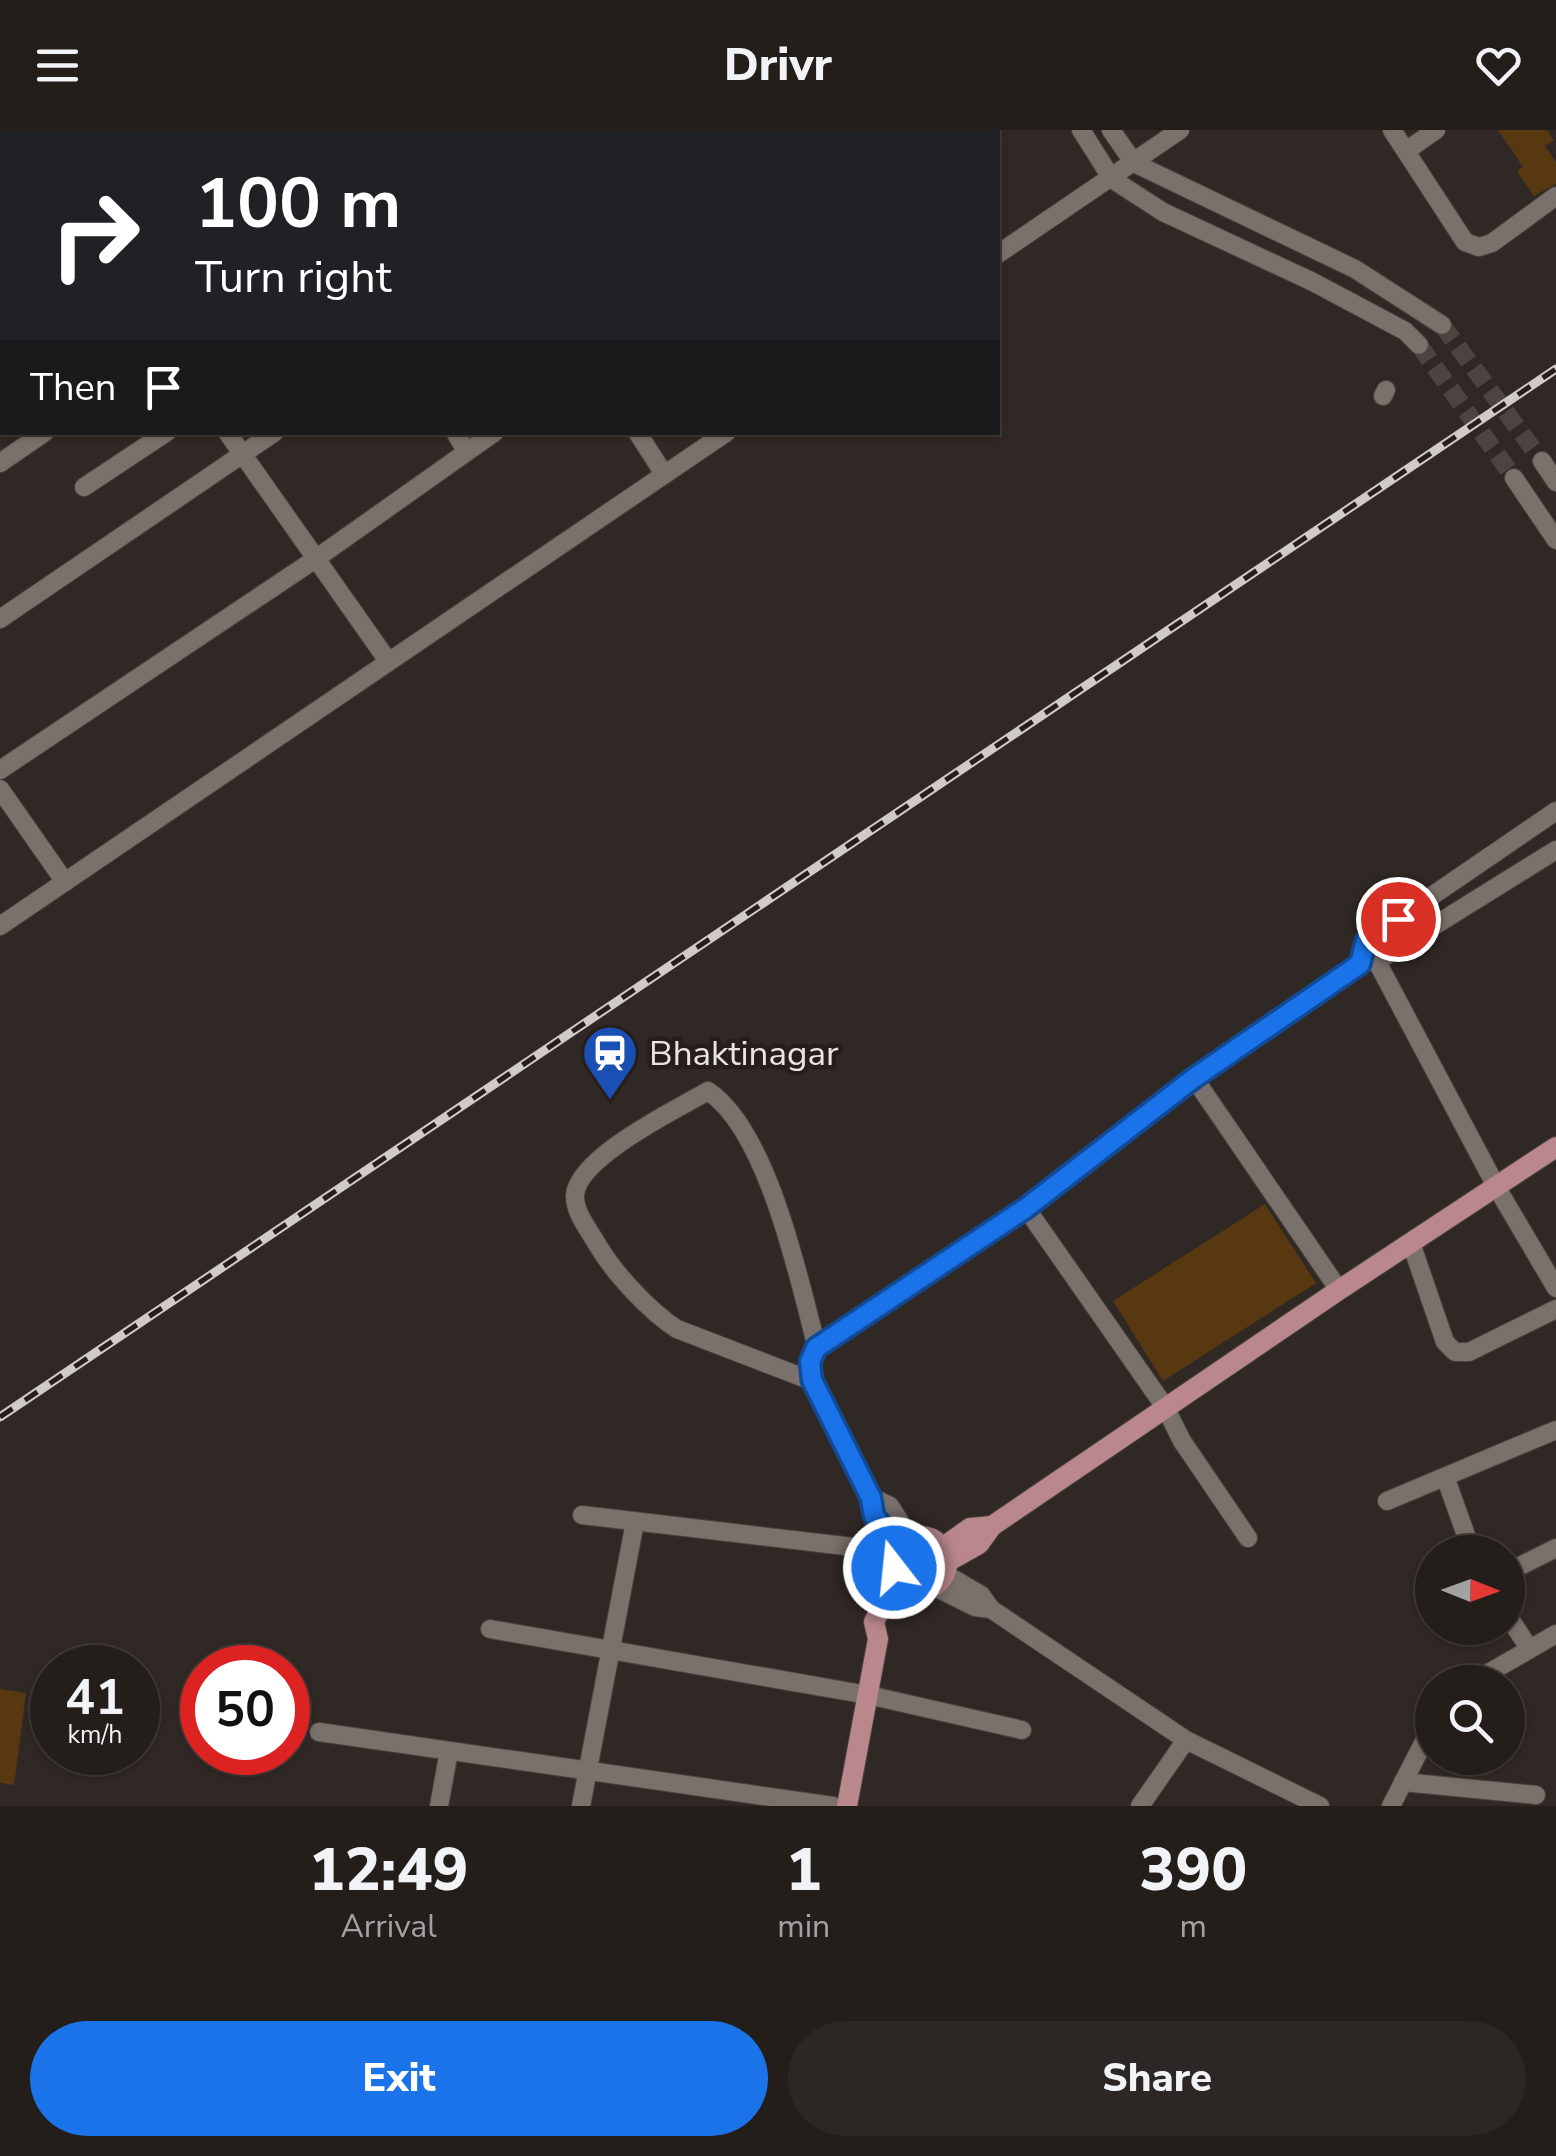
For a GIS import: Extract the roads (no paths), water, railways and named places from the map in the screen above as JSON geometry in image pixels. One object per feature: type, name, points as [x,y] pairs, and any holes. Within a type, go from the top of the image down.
[{"type":"main road","points":[[900,1580],[921,1590],[970,1528],[992,1526],[1556,1147]]},
{"type":"main road","points":[[847,1806],[878,1639],[874,1622],[900,1580],[902,1546],[928,1538],[942,1568]]},
{"type":"street","points":[[1081,130],[1112,179],[1163,212],[1313,282],[1404,331],[1419,344]]},
{"type":"street","points":[[1111,130],[1134,163],[1355,269],[1442,326]]},
{"type":"street","points":[[1000,253],[1180,130]]},
{"type":"street","points":[[1392,130],[1465,242],[1479,247],[1492,243],[1556,196]]},
{"type":"street","points":[[1406,151],[1436,130]]},
{"type":"street","points":[[0,463],[41,435]]},
{"type":"street","points":[[84,487],[162,435]]},
{"type":"street","points":[[230,435],[388,661]]},
{"type":"street","points":[[0,619],[270,435]]},
{"type":"street","points":[[457,435],[466,451]]},
{"type":"street","points":[[0,770],[314,560],[490,435]]},
{"type":"street","points":[[640,435],[664,474]]},
{"type":"street","points":[[0,926],[722,435]]},
{"type":"street","points":[[1542,461],[1556,482]]},
{"type":"street","points":[[1514,478],[1556,540]]},
{"type":"street","points":[[0,789],[65,882]]},
{"type":"street","points":[[1556,811],[1366,941],[1370,962],[1556,1288]]},
{"type":"street","points":[[902,1546],[874,1516],[871,1498],[812,1380],[810,1362],[816,1348],[1026,1208],[1194,1078],[1370,962],[1556,850]]},
{"type":"street","points":[[1194,1078],[1339,1290]]},
{"type":"street","points":[[812,1380],[677,1329],[662,1319],[603,1255],[577,1208],[578,1182],[618,1142],[708,1091],[719,1098],[744,1130],[784,1223],[816,1348]]},
{"type":"street","points":[[1026,1208],[1165,1407],[1182,1440],[1248,1538]]},
{"type":"street","points":[[1412,1242],[1445,1342],[1455,1352],[1469,1352],[1556,1309]]},
{"type":"street","points":[[1388,1501],[1556,1430]]},
{"type":"street","points":[[1446,1479],[1466,1535]]},
{"type":"street","points":[[582,1515],[902,1546]]},
{"type":"street","points":[[581,1806],[634,1522]]},
{"type":"street","points":[[1525,1564],[1556,1548]]},
{"type":"street","points":[[942,1568],[981,1595],[991,1609],[1186,1740],[1320,1806]]},
{"type":"street","points":[[490,1630],[868,1695],[1022,1730]]},
{"type":"street","points":[[1502,1665],[1556,1634]]},
{"type":"street","points":[[1525,1641],[1530,1648]]},
{"type":"street","points":[[319,1732],[833,1806]]},
{"type":"street","points":[[1140,1806],[1186,1740]]},
{"type":"street","points":[[439,1806],[448,1750]]},
{"type":"street","points":[[1391,1806],[1415,1758]]},
{"type":"street","points":[[1402,1782],[1532,1800],[1556,1793]]},
{"type":"tunnel","points":[[1442,325],[1542,461]]},
{"type":"tunnel","points":[[1419,345],[1514,478]]},
{"type":"railway","points":[[0,1417],[1556,369]]},
{"type":"place","name":"Bhaktinagar","points":[[610,1102]]}]
